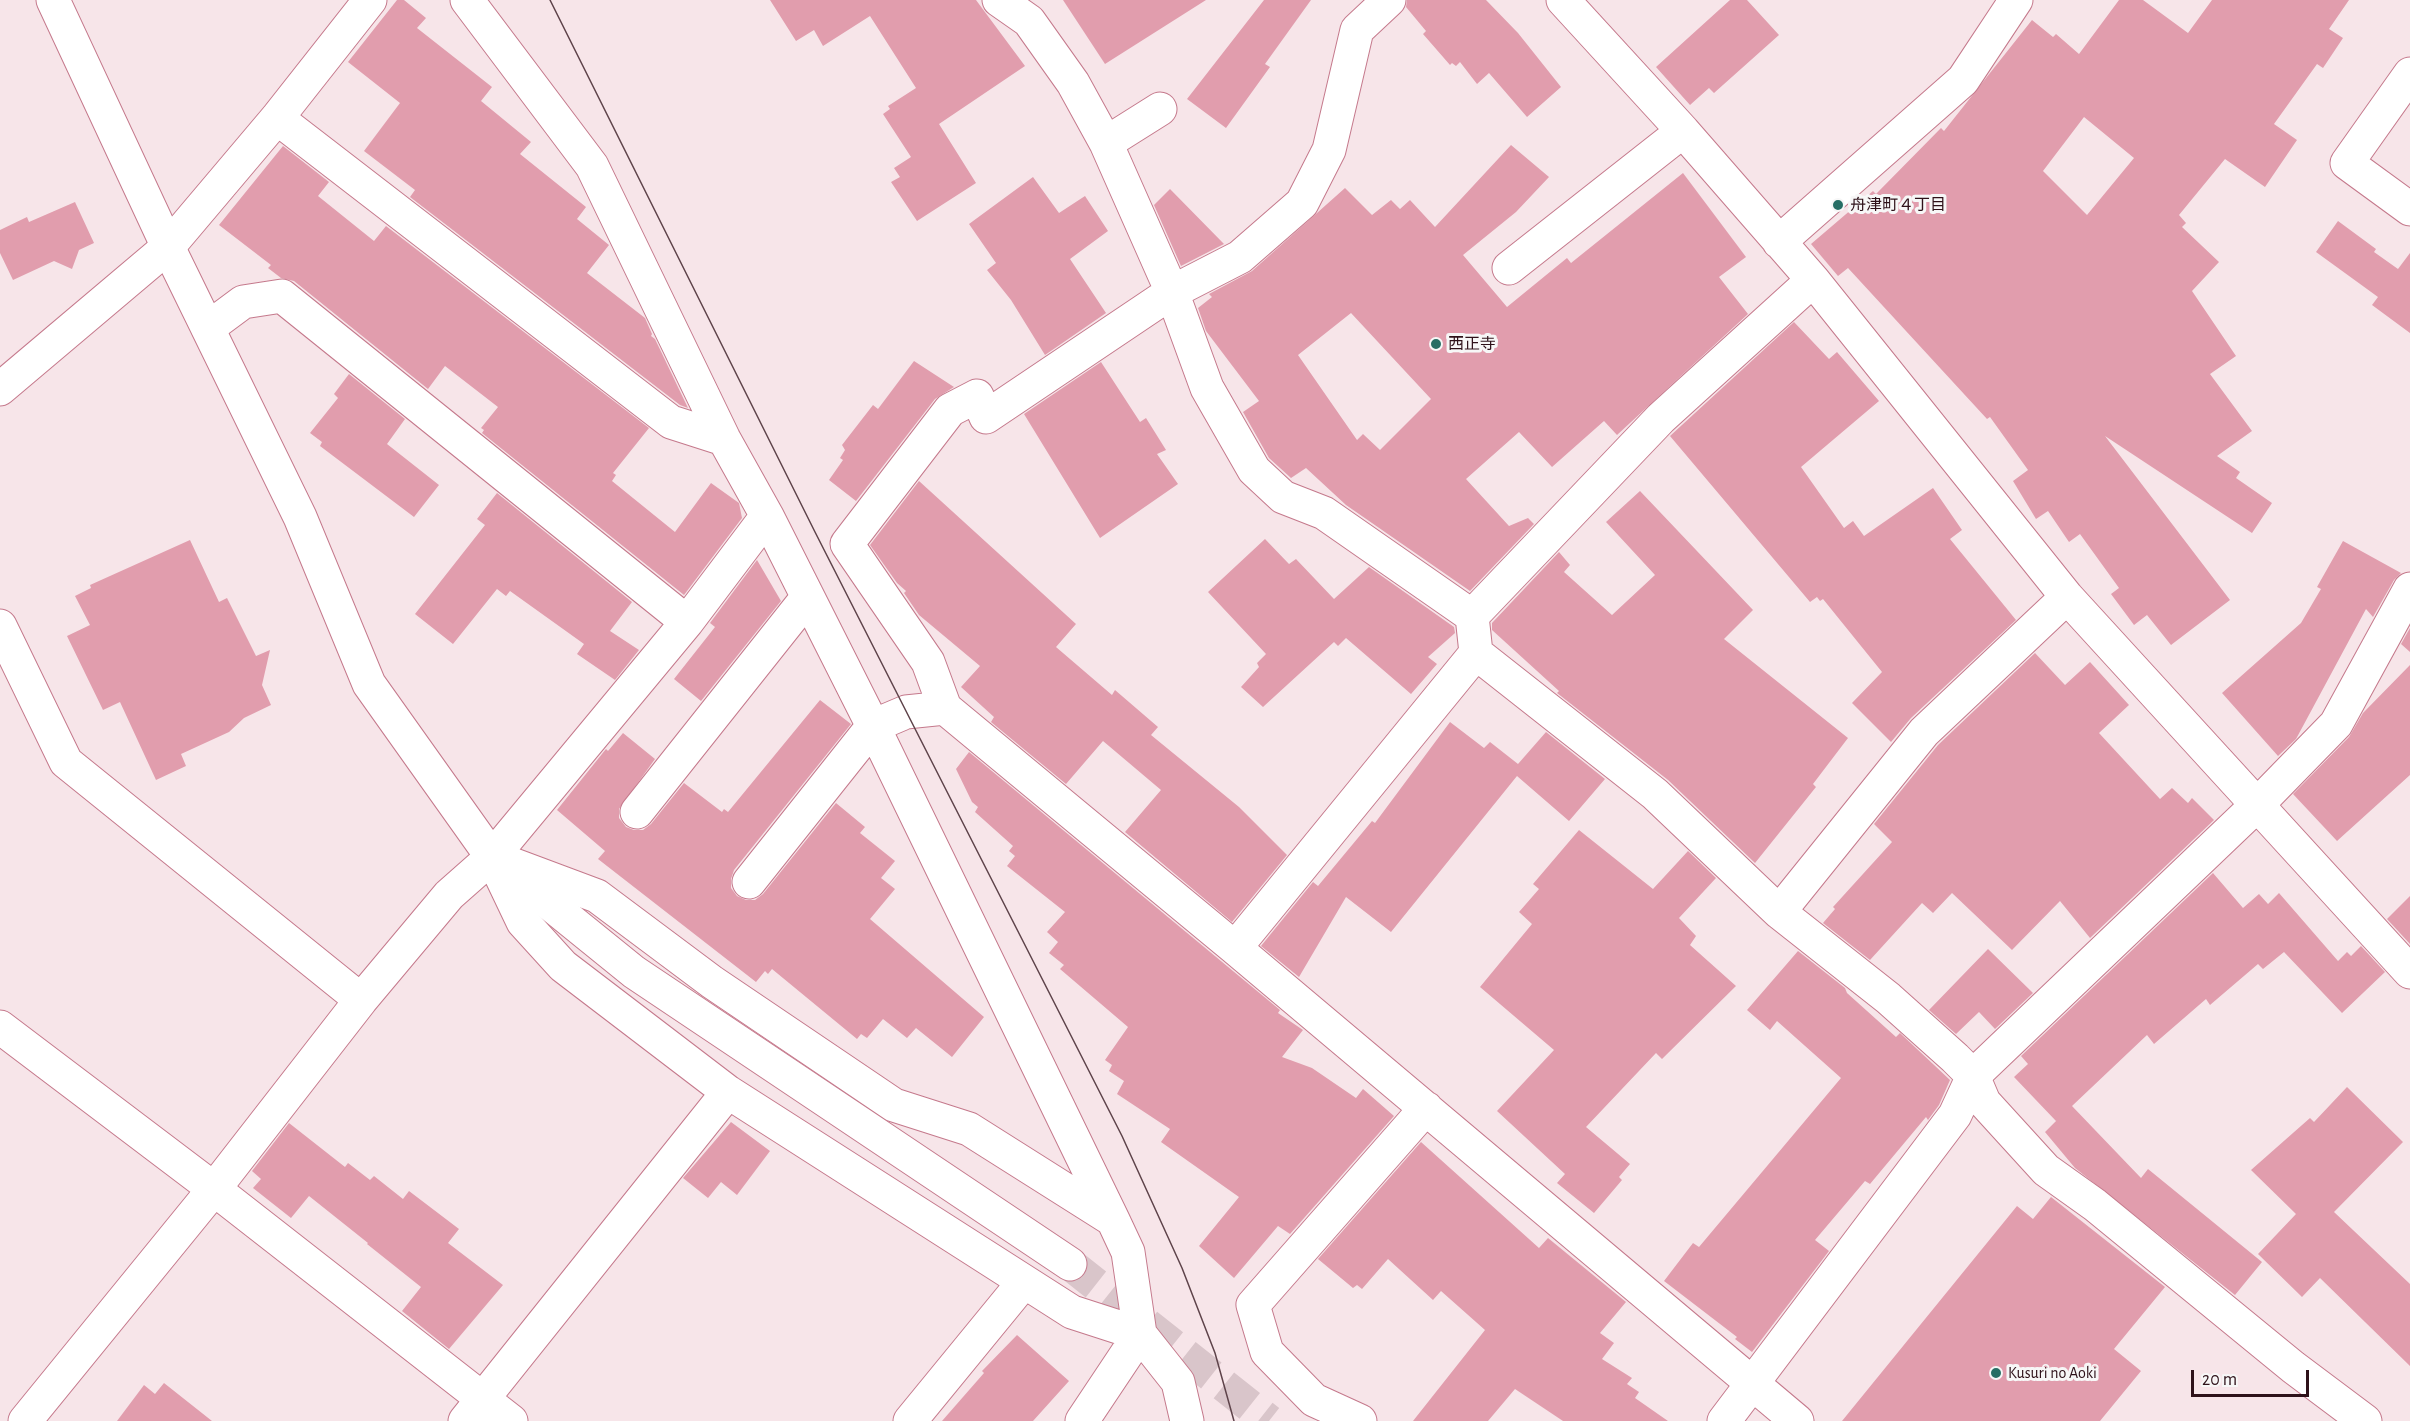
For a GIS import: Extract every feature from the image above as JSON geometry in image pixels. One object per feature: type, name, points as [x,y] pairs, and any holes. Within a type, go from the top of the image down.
[{"type":"street","points":[[53,0],[168,247],[300,517],[369,684],[492,857],[523,922],[563,966],[728,1092],[1023,1283],[1072,1312],[1140,1334]]},
{"type":"street","points":[[0,389],[168,247],[277,118],[370,0]]},
{"type":"street","points":[[467,0],[592,166],[724,439],[767,516],[873,726],[1113,1220],[1128,1252],[1140,1334],[1178,1382],[1188,1421]]},
{"type":"street","points":[[999,0],[1029,21],[1073,83],[1106,143],[1172,292],[1207,388],[1254,470],[1283,497],[1324,513],[1472,616],[1476,653],[1235,948]]},
{"type":"street","points":[[1389,0],[1357,30],[1329,150],[1302,203],[1240,257],[1172,292],[986,417],[977,396],[950,410],[847,544],[928,662],[945,708],[1235,948],[1797,1421]]},
{"type":"street","points":[[1563,0],[1683,131],[1813,280],[2067,597],[2410,972]]},
{"type":"street","points":[[1779,242],[1963,80],[2016,0]]},
{"type":"street","points":[[2410,74],[2347,162],[2410,209]]},
{"type":"street","points":[[1106,143],[1161,109]]},
{"type":"street","points":[[277,118],[671,422],[724,439]]},
{"type":"street","points":[[1509,268],[1683,131]]},
{"type":"street","points":[[1472,616],[1661,418],[1813,280]]},
{"type":"street","points":[[208,328],[243,302],[282,296],[687,622]]},
{"type":"street","points":[[25,1421],[214,1189],[360,1000],[449,895],[492,857],[687,622],[767,516]]},
{"type":"street","points":[[1724,1421],[1955,1116],[1972,1076],[2257,806],[2336,724],[2410,589]]},
{"type":"street","points":[[1779,912],[1924,732],[2067,597]]},
{"type":"street","points":[[637,812],[807,598]]},
{"type":"street","points":[[0,626],[66,762],[360,1000]]},
{"type":"street","points":[[1476,653],[1655,794],[1779,912],[1888,998],[1972,1076],[1984,1102],[2046,1170],[2095,1205],[2293,1367],[2365,1421]]},
{"type":"street","points":[[749,882],[873,726],[906,712],[945,708]]},
{"type":"street","points":[[492,857],[597,896],[712,982],[894,1105],[969,1129],[1113,1220]]},
{"type":"street","points":[[492,857],[634,972],[1070,1264]]},
{"type":"street","points":[[0,1027],[214,1189],[474,1409],[511,1421]]},
{"type":"street","points":[[474,1409],[728,1092]]},
{"type":"street","points":[[1360,1421],[1307,1410],[1267,1352],[1253,1305],[1426,1108]]},
{"type":"street","points":[[910,1421],[1023,1283]]},
{"type":"street","points":[[1082,1421],[1140,1334]]},
{"type":"building","points":[[397,0],[404,0],[426,18],[417,28],[492,87],[481,101],[531,142],[520,154],[586,207],[577,219],[609,245],[587,273],[645,318],[651,336],[655,339],[688,408],[680,405],[410,197],[415,190],[364,151],[400,103],[348,62]]},
{"type":"building","points":[[770,0],[976,0],[1025,66],[939,124],[976,183],[917,221],[891,182],[900,177],[894,168],[911,157],[883,114],[890,109],[888,106],[916,88],[870,16],[823,46],[814,30],[796,41]]},
{"type":"building","points":[[1063,0],[1206,0],[1105,64]]},
{"type":"building","points":[[1264,0],[1311,0],[1265,64],[1270,67],[1226,128],[1187,99]]},
{"type":"building","points":[[1407,0],[1486,0],[1518,33],[1561,87],[1527,117],[1489,73],[1477,84],[1460,62],[1456,66],[1452,63],[1450,65],[1423,34],[1426,31],[1406,7]]},
{"type":"building","points":[[1730,0],[1747,0],[1779,35],[1714,93],[1709,88],[1690,105],[1656,67]]},
{"type":"building","points":[[2119,0],[2143,0],[2188,33],[2212,0],[2349,0],[2329,29],[2343,38],[2323,68],[2317,64],[2274,124],[2297,140],[2265,187],[2225,159],[2179,215],[2186,223],[2182,227],[2219,262],[2192,291],[2236,356],[2210,374],[2252,431],[2217,456],[2240,472],[2236,478],[2272,503],[2252,533],[2105,436],[2230,600],[2171,645],[2147,615],[2134,625],[2111,594],[2119,588],[2080,534],[2069,542],[2048,511],[2036,519],[2013,481],[2028,470],[1990,417],[1987,419],[1848,268],[1838,276],[1811,244],[1873,191],[1876,194],[1941,128],[1944,131],[2032,20],[2053,37],[2056,34],[2079,54]],"holes":[[[2084,117],[2134,158],[2087,215],[2043,171]]]},
{"type":"building","points":[[1511,145],[1549,177],[1516,212],[1463,255],[1507,307],[1567,258],[1571,263],[1683,173],[1746,257],[1719,277],[1748,314],[1617,435],[1604,421],[1552,467],[1519,432],[1466,479],[1509,526],[1528,518],[1534,524],[1470,591],[1346,505],[1306,468],[1291,478],[1269,458],[1243,412],[1259,401],[1206,331],[1198,308],[1212,297],[1209,294],[1252,271],[1345,188],[1372,215],[1391,200],[1400,209],[1410,200],[1435,227]],"holes":[[[1351,313],[1431,399],[1380,450],[1363,434],[1357,440],[1298,355]]]},
{"type":"building","points":[[283,146],[329,182],[318,196],[374,241],[386,226],[649,428],[613,473],[616,475],[612,481],[675,532],[711,483],[739,503],[742,518],[684,595],[482,433],[484,430],[481,428],[498,407],[445,366],[428,389],[294,281],[281,278],[268,268],[271,265],[219,225]]},
{"type":"building","points":[[1033,177],[1059,213],[1085,196],[1108,231],[1070,259],[1106,313],[1045,355],[1011,300],[987,270],[996,263],[969,224]]},
{"type":"building","points":[[1170,189],[1224,244],[1181,266],[1154,205]]},
{"type":"building","points":[[75,202],[94,243],[79,250],[72,269],[54,261],[13,280],[0,253],[0,230],[27,217],[29,222]]},
{"type":"building","points":[[2338,221],[2376,249],[2374,252],[2398,269],[2410,253],[2410,333],[2372,305],[2378,297],[2316,252]]},
{"type":"building","points":[[1794,322],[1829,359],[1837,352],[1879,401],[1801,467],[1844,528],[1853,521],[1864,536],[1933,488],[1962,530],[1950,539],[2016,620],[1911,718],[1891,742],[1852,703],[1882,672],[1823,599],[1820,601],[1817,597],[1810,602],[1670,436]]},
{"type":"building","points":[[914,361],[954,387],[935,399],[856,501],[829,480],[843,460],[840,458],[845,450],[842,445],[873,405],[878,409]]},
{"type":"building","points":[[1101,362],[1140,422],[1146,418],[1166,450],[1157,454],[1178,484],[1100,538],[1024,414]]},
{"type":"building","points":[[349,374],[405,419],[387,444],[439,485],[414,517],[320,446],[322,442],[310,433],[338,398],[334,394]]},
{"type":"building","points":[[919,481],[1076,624],[1056,647],[1112,695],[1115,690],[1158,727],[1151,735],[1239,807],[1287,855],[1232,922],[1125,832],[1161,790],[1103,741],[1066,784],[991,722],[994,717],[961,687],[980,666],[919,615],[904,593],[906,591],[897,583],[870,545]]},
{"type":"building","points":[[1640,491],[1753,610],[1724,639],[1848,738],[1813,784],[1816,787],[1755,863],[1668,780],[1557,693],[1559,691],[1492,630],[1492,623],[1559,552],[1570,565],[1564,572],[1612,615],[1655,575],[1606,522]]},
{"type":"building","points":[[497,493],[632,602],[610,631],[639,650],[615,680],[577,654],[584,644],[510,591],[506,596],[497,589],[453,644],[415,614],[485,525],[477,519]]},
{"type":"building","points":[[1265,539],[1289,564],[1296,559],[1334,599],[1369,567],[1454,627],[1455,633],[1428,657],[1437,664],[1411,694],[1346,638],[1338,646],[1334,642],[1263,707],[1241,687],[1259,667],[1257,663],[1266,654],[1208,592]]},
{"type":"building","points":[[190,540],[219,602],[227,598],[256,656],[270,650],[262,685],[271,705],[244,718],[229,732],[181,754],[186,766],[156,780],[120,702],[103,710],[67,636],[90,625],[75,596],[91,588],[90,585]]},
{"type":"building","points":[[2343,541],[2401,573],[2394,580],[2373,617],[2366,609],[2296,739],[2278,756],[2222,693],[2301,623],[2321,589],[2317,587]]},
{"type":"building","points":[[757,560],[781,601],[701,701],[674,679],[715,627],[710,623]]},
{"type":"building","points":[[2410,628],[2410,652],[2401,644]]},
{"type":"building","points":[[2035,653],[2065,685],[2090,662],[2129,705],[2099,733],[2160,799],[2172,788],[2188,803],[2192,798],[2214,820],[2090,938],[2060,901],[2012,950],[1952,893],[1933,913],[1922,903],[1870,960],[1823,923],[1835,909],[1833,907],[1892,842],[1874,824],[1938,745]]},
{"type":"building","points":[[2410,665],[2410,775],[2337,841],[2293,794],[2349,737],[2363,713]]},
{"type":"building","points":[[820,700],[851,724],[734,870],[731,888],[737,896],[746,900],[755,900],[763,894],[836,803],[865,827],[860,833],[895,861],[881,878],[895,889],[870,919],[984,1017],[952,1057],[916,1028],[907,1038],[883,1019],[867,1038],[861,1034],[857,1039],[772,969],[768,974],[765,971],[756,982],[598,859],[605,851],[557,810],[606,749],[608,751],[623,733],[655,759],[619,809],[619,818],[626,827],[643,830],[651,824],[684,783],[722,812],[724,809],[728,812]]},
{"type":"building","points":[[1450,722],[1484,748],[1490,742],[1518,764],[1546,732],[1605,779],[1569,821],[1517,776],[1391,932],[1346,897],[1299,977],[1261,946],[1313,882],[1318,886],[1372,821],[1375,823]]},
{"type":"building","points":[[969,752],[1280,1010],[1278,1013],[1303,1030],[1282,1057],[1312,1068],[1356,1098],[1363,1089],[1394,1116],[1290,1234],[1278,1226],[1234,1278],[1199,1246],[1239,1197],[1161,1142],[1170,1129],[1117,1094],[1124,1081],[1109,1071],[1112,1065],[1105,1060],[1128,1027],[1060,969],[1064,965],[1049,953],[1058,942],[1047,932],[1065,912],[1007,866],[1015,856],[1009,851],[1013,846],[975,812],[978,807],[972,802],[956,769]]},
{"type":"building","points":[[1579,830],[1653,889],[1688,851],[1716,878],[1679,918],[1696,936],[1690,945],[1736,986],[1662,1059],[1656,1053],[1586,1127],[1630,1164],[1619,1177],[1622,1180],[1594,1213],[1557,1183],[1565,1174],[1497,1111],[1554,1050],[1480,987],[1532,924],[1519,912],[1539,889],[1533,884]]},
{"type":"building","points":[[2213,873],[2243,908],[2259,894],[2268,904],[2279,893],[2338,961],[2347,952],[2351,956],[2361,946],[2385,972],[2342,1013],[2284,952],[2263,969],[2258,964],[2210,1005],[2206,999],[2154,1044],[2147,1035],[2072,1106],[2141,1178],[2148,1169],[2262,1262],[2235,1295],[2075,1168],[2045,1132],[2056,1121],[2014,1077],[2028,1064],[2021,1056]]},
{"type":"building","points":[[2410,896],[2410,944],[2387,919]]},
{"type":"building","points":[[1988,949],[2033,993],[1995,1029],[1979,1012],[1956,1034],[1929,1010]]},
{"type":"building","points":[[1798,951],[1845,988],[1847,993],[1896,1037],[1900,1033],[1950,1080],[1939,1105],[1928,1120],[1926,1117],[1870,1184],[1865,1181],[1815,1240],[1829,1251],[1752,1352],[1735,1339],[1737,1337],[1664,1281],[1693,1243],[1699,1247],[1841,1078],[1777,1021],[1770,1030],[1747,1010]]},
{"type":"building","points":[[2347,1087],[2403,1142],[2334,1212],[2410,1284],[2410,1366],[2320,1278],[2302,1297],[2258,1254],[2296,1214],[2251,1170],[2310,1118],[2314,1122]]},
{"type":"building","points":[[731,1122],[770,1151],[737,1195],[721,1182],[708,1198],[683,1178]]},
{"type":"building","points":[[289,1123],[345,1167],[348,1163],[370,1180],[374,1176],[403,1199],[409,1191],[459,1229],[448,1243],[503,1285],[449,1349],[402,1311],[421,1287],[368,1243],[309,1196],[291,1218],[253,1188],[261,1179],[252,1171]]},
{"type":"building","points":[[1421,1142],[1539,1248],[1548,1238],[1626,1302],[1600,1333],[1614,1343],[1602,1359],[1632,1378],[1627,1384],[1639,1392],[1635,1398],[1668,1421],[1563,1421],[1515,1389],[1488,1421],[1413,1421],[1485,1330],[1441,1291],[1433,1300],[1388,1259],[1362,1289],[1357,1285],[1353,1288],[1318,1259]]},
{"type":"building","points":[[2051,1197],[2165,1287],[2114,1349],[2141,1371],[2100,1421],[1842,1421],[2017,1206],[2033,1219]]},
{"type":"building","points":[[1017,1335],[1069,1381],[1033,1421],[942,1421],[984,1373],[982,1371]]},
{"type":"building","points":[[164,1383],[212,1421],[117,1421],[144,1385],[155,1394]]},
{"type":"tunnel","points":[[1070,1264],[1269,1421]]},
{"type":"tram line","points":[[550,0],[815,532],[1122,1136],[1182,1268],[1215,1353],[1234,1421]]},
{"type":"place","name":"舟津町４丁目","points":[[1838,205]]},
{"type":"place","name":"西正寺","points":[[1436,344]]},
{"type":"place","name":"Kusuri no Aoki","points":[[1996,1373]]}]
